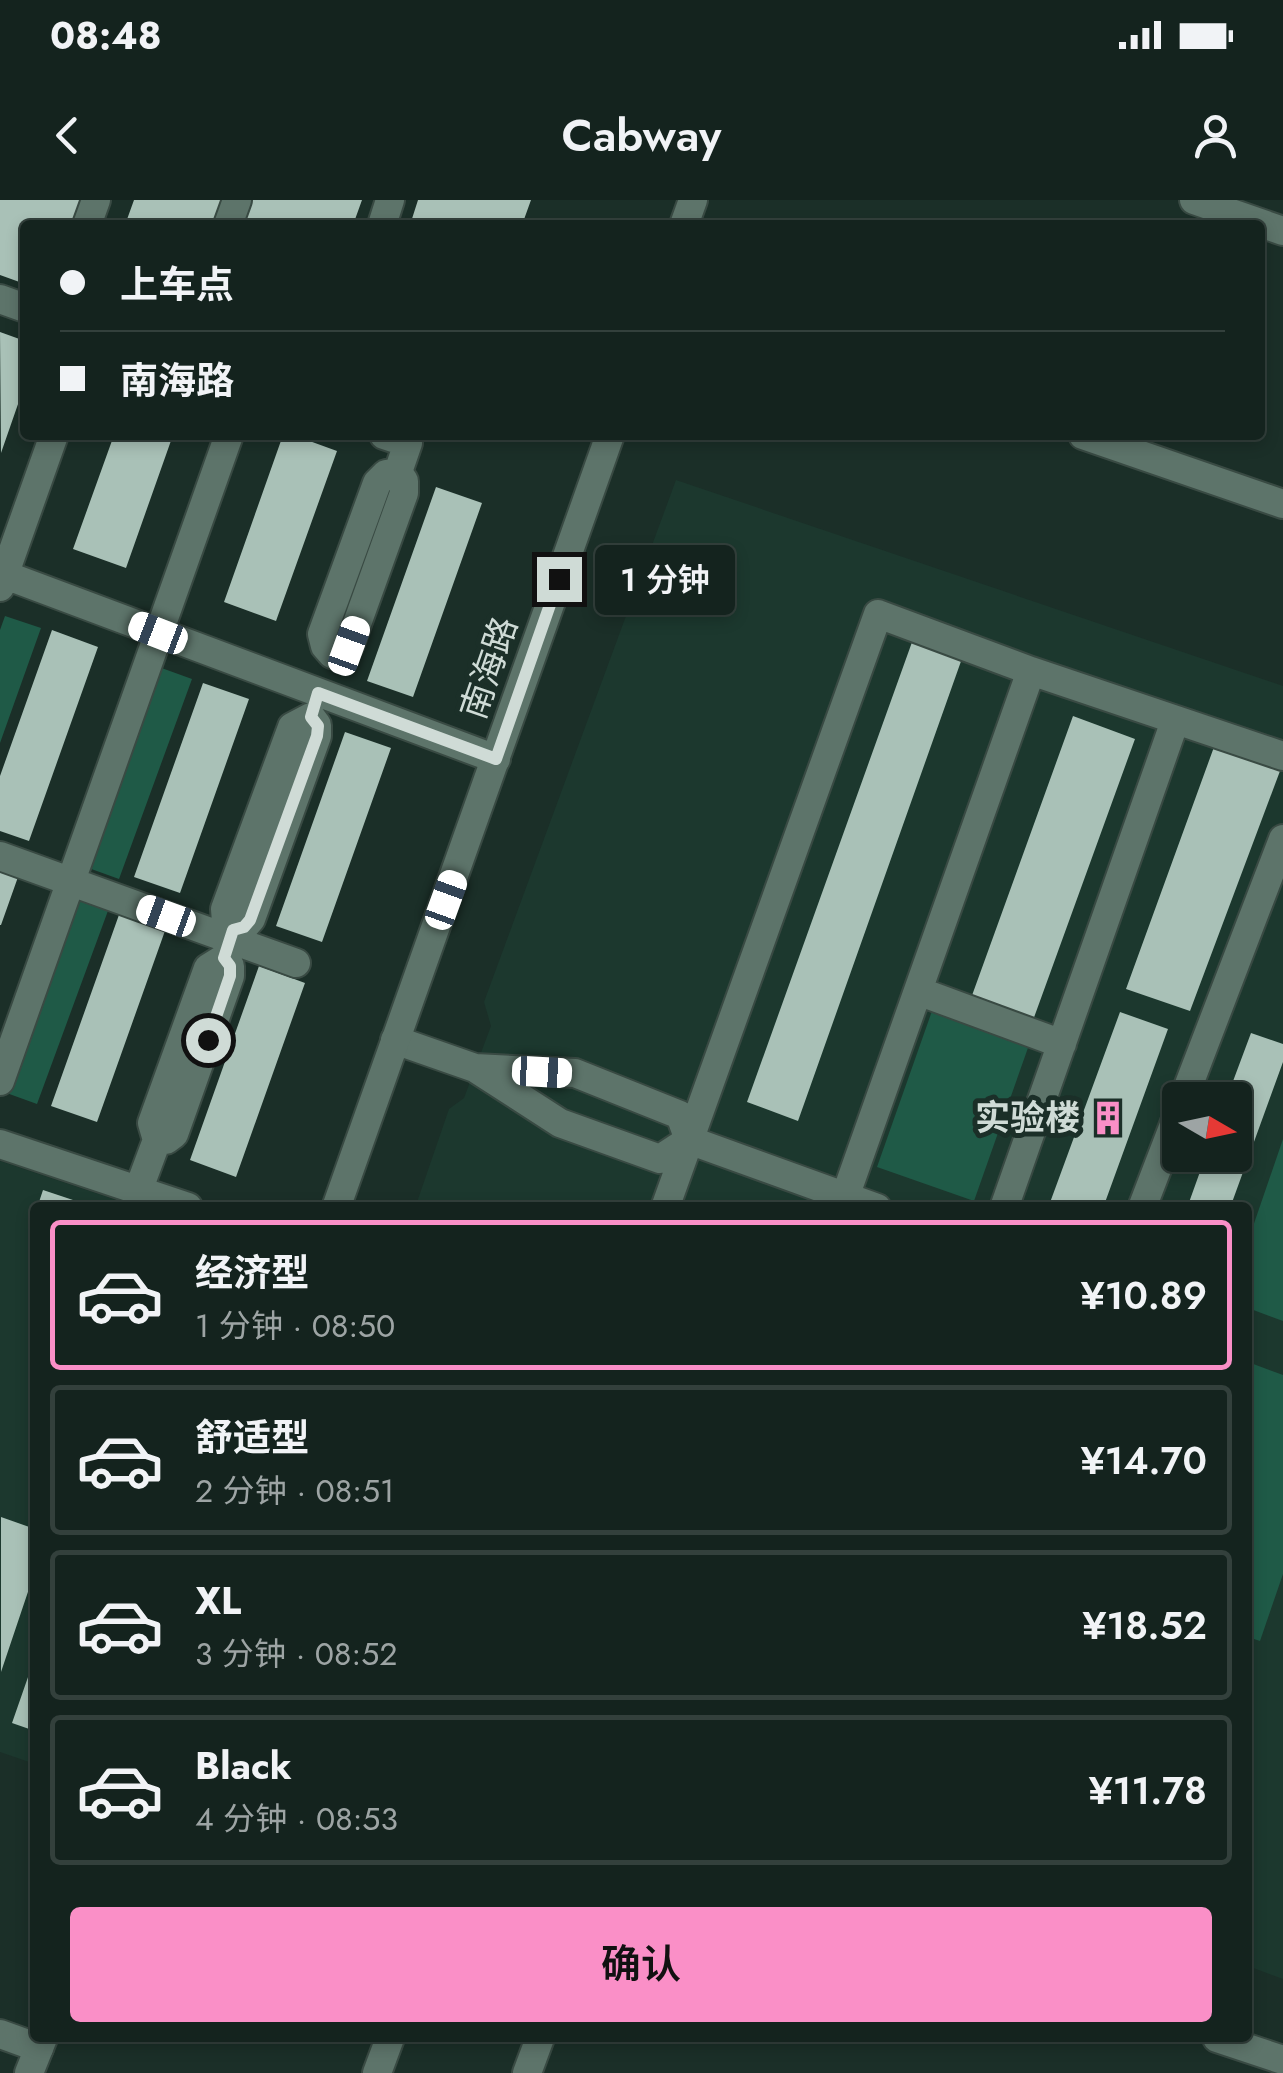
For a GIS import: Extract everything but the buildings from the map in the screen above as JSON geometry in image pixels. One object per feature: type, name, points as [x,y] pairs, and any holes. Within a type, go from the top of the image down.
[{"type":"street","points":[[1201,201],[1253,220]]},
{"type":"street","points":[[52,440],[2,578],[158,633],[314,705],[496,759]]},
{"type":"street","points":[[0,1081],[227,440]]},
{"type":"street","points":[[138,1191],[157,1140],[174,1134],[230,976],[229,943],[244,927],[257,901],[317,736],[314,705],[332,654],[342,654],[349,646],[404,493],[404,480],[398,472],[408,443],[399,440]]},
{"type":"street","name":"南海路","points":[[338,1202],[608,440]]},
{"type":"street","points":[[1097,440],[1283,504]]},
{"type":"street","points":[[667,1202],[878,614],[1031,671],[1283,756]]},
{"type":"street","points":[[845,1197],[1031,671]]},
{"type":"street","points":[[1006,1202],[1175,721]]},
{"type":"street","points":[[1191,1082],[1283,839]]},
{"type":"street","points":[[0,856],[229,943],[296,962]]},
{"type":"street","points":[[918,991],[1062,1044]]},
{"type":"street","points":[[395,1040],[476,1068],[560,1123],[660,1159],[689,1140]]},
{"type":"street","points":[[476,1068],[576,1073],[680,1115],[689,1140]]},
{"type":"street","points":[[689,1140],[860,1202]]},
{"type":"street","points":[[0,1144],[172,1202]]},
{"type":"street","points":[[1144,1202],[1162,1156]]},
{"type":"street","points":[[0,2034],[36,2060]]},
{"type":"street","points":[[377,2073],[389,2042]]},
{"type":"street","points":[[527,2073],[539,2042]]},
{"type":"street","points":[[1230,2042],[1283,2060]]},
{"type":"shaded area","points":[[676,480],[1283,686],[1283,1979],[1252,1967],[1252,1202],[417,1202],[449,1109],[464,1098],[491,1026],[484,1002]]},
{"type":"shaded area","points":[[0,1161],[122,1202],[30,1202],[30,1762],[0,1752]]},
{"type":"green space","points":[[5,616],[41,628],[0,743],[0,630]]},
{"type":"green space","points":[[156,666],[192,679],[119,879],[83,866]]},
{"type":"green space","points":[[73,895],[109,908],[37,1104],[1,1091]]},
{"type":"green space","points":[[932,1011],[1029,1045],[974,1201],[877,1167]]},
{"type":"green space","points":[[1283,1139],[1283,1321],[1252,1309],[1252,1229]]},
{"type":"green space","points":[[1252,1363],[1283,1375],[1283,1574],[1260,1641],[1252,1638]]},
{"type":"place","name":"实验楼","points":[[1108,1118]]},
{"type":"route","points":[[208,1040],[230,976],[230,966],[224,958],[233,930],[250,920],[317,736],[318,726],[311,717],[318,693],[496,759],[559,579]]}]
